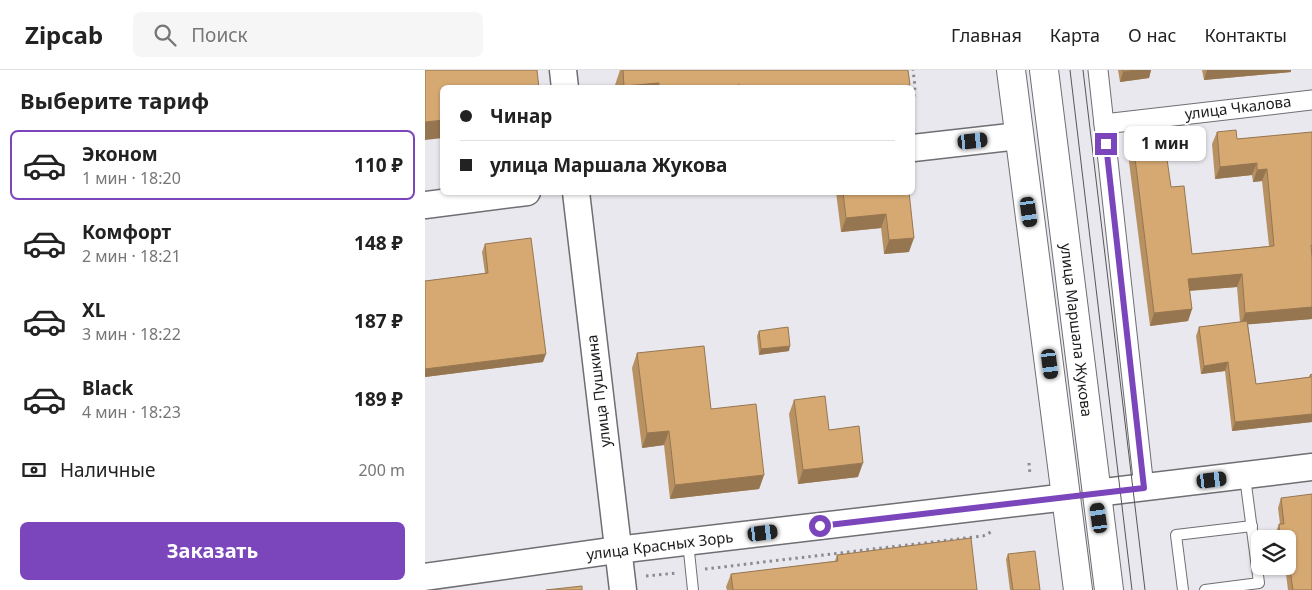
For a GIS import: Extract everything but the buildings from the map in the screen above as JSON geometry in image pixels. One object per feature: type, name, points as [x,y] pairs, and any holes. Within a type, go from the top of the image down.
[{"type":"main road","points":[[563,70],[565,85]]},
{"type":"main road","name":"улица Маршала Жукова","points":[[1011,70],[1078,590]]},
{"type":"main road","name":"улица Маршала Жукова","points":[[1044,70],[1109,590]]},
{"type":"main road","points":[[915,148],[1052,131]]},
{"type":"main road","points":[[425,205],[503,195]]},
{"type":"main road","name":"улица Пушкина","points":[[576,195],[623,590]]},
{"type":"main road","name":"улица Красных Зорь","points":[[425,576],[617,550],[1312,467]]},
{"type":"street","points":[[1098,70],[1144,488]]},
{"type":"street","name":"улица Чкалова","points":[[1104,124],[1312,100]]},
{"type":"lane","points":[[1205,590],[1259,583],[1245,476]]},
{"type":"lane","points":[[1183,590],[1176,535],[1252,526]]},
{"type":"lane","points":[[688,542],[693,590]]},
{"type":"path","points":[[913,70],[915,85]]},
{"type":"path","points":[[1029,464],[1030,475]]},
{"type":"path","points":[[647,576],[983,536],[997,529]]},
{"type":"tram line","points":[[1070,70],[1132,590]]},
{"type":"tram line","points":[[1083,70],[1145,590]]},
{"type":"route","points":[[820,526],[1144,488],[1106,144]]}]
